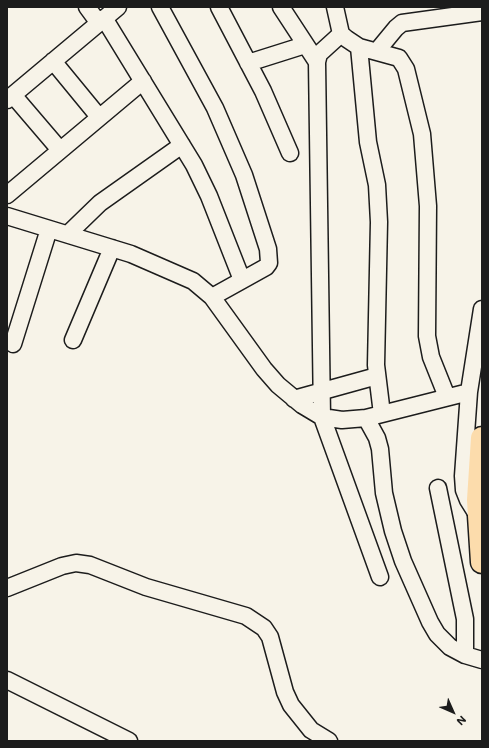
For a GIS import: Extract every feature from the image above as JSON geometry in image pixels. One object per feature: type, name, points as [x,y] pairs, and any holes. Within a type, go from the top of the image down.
[{"type":"highway","points":[[482,438],[478,500],[482,562]]},
{"type":"street","points":[[87,7],[101,20],[143,81],[182,145],[209,196],[242,280]]},
{"type":"street","points":[[60,150],[10,97],[118,7]]},
{"type":"street","points":[[160,7],[215,108],[244,175],[268,249],[269,263],[266,267],[212,297]]},
{"type":"street","points":[[219,7],[248,63],[290,153]]},
{"type":"street","points":[[281,7],[317,62]]},
{"type":"street","points":[[335,7],[341,34],[359,47],[392,54],[399,58],[404,64],[422,134],[428,206],[427,336],[431,357],[447,397]]},
{"type":"street","points":[[377,51],[412,7]]},
{"type":"street","points":[[396,28],[412,21],[482,12]]},
{"type":"street","points":[[341,34],[319,54],[317,62],[322,417],[380,577]]},
{"type":"street","points":[[248,63],[305,45]]},
{"type":"street","points":[[359,47],[368,142],[377,185],[379,222],[376,308],[377,376],[382,414]]},
{"type":"street","points":[[53,60],[100,117]]},
{"type":"street","points":[[7,195],[143,81]]},
{"type":"street","points":[[68,234],[100,203],[182,145]]},
{"type":"street","points":[[7,216],[131,254],[193,281],[212,297],[264,369],[278,385],[294,399],[322,417],[342,420],[366,418],[468,392]]},
{"type":"street","points":[[13,344],[49,229]]},
{"type":"street","points":[[73,340],[112,248]]},
{"type":"street","points":[[479,517],[468,500],[464,485],[468,392],[482,309]]},
{"type":"street","points":[[294,399],[377,376]]},
{"type":"street","points":[[366,418],[377,438],[380,449],[384,492],[393,531],[403,561],[437,634],[450,647],[465,655],[482,660]]},
{"type":"street","points":[[438,488],[466,619],[465,655]]},
{"type":"street","points":[[7,588],[62,566],[76,563],[90,565],[146,587],[246,616],[264,628],[270,637],[285,692],[291,705],[311,730],[329,741]]},
{"type":"street","points":[[7,680],[129,741]]}]
